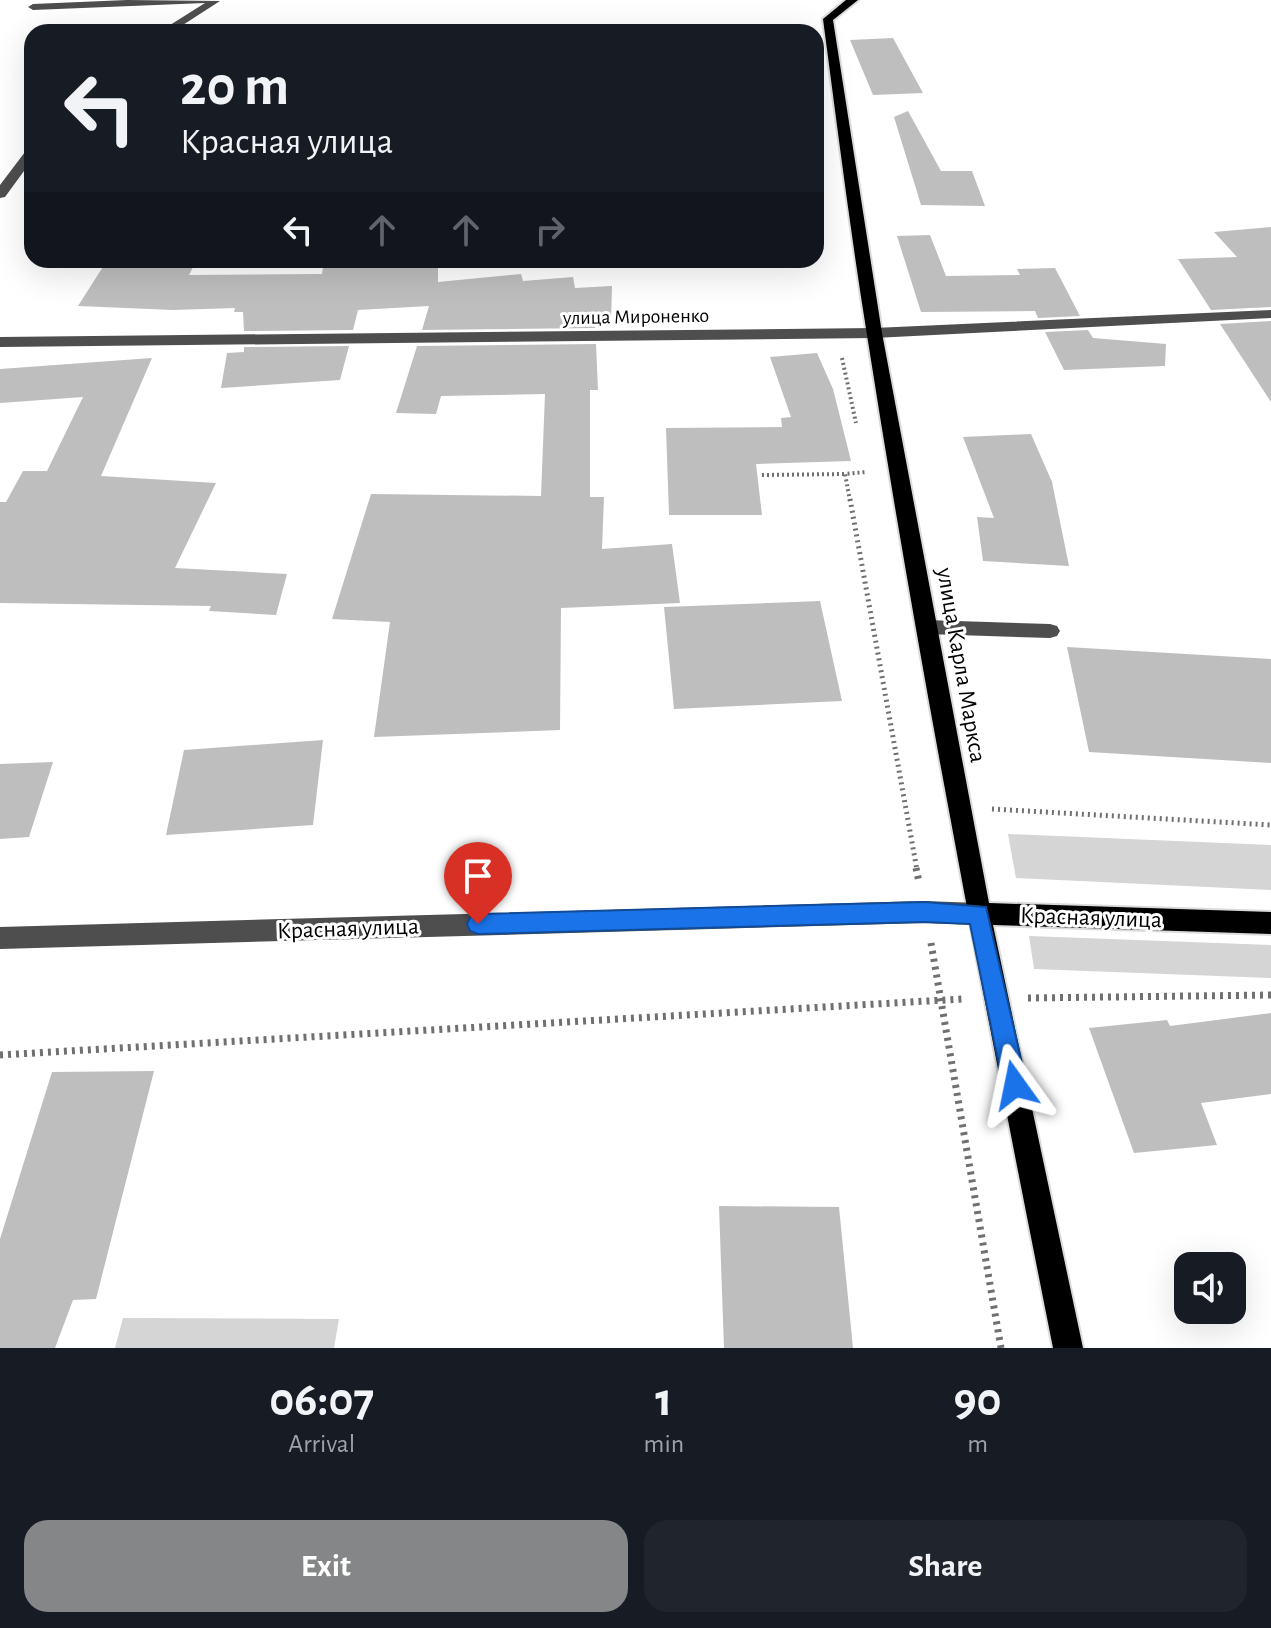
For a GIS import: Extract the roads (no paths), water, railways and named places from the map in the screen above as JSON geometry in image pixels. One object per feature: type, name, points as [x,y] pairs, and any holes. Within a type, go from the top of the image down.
[{"type":"main road","name":"улица Карла Маркса","points":[[853,0],[828,19],[874,333],[979,914],[1068,1348]]},
{"type":"main road","name":"Красная улица","points":[[979,914],[1271,923]]},
{"type":"street","points":[[33,7],[203,0]]},
{"type":"street","points":[[177,24],[217,0]]},
{"type":"street","points":[[0,194],[24,162]]},
{"type":"street","name":"улица Мироненко","points":[[0,342],[874,333],[1271,314]]},
{"type":"street","points":[[926,627],[1050,631]]},
{"type":"street","name":"Красная улица","points":[[0,938],[924,912],[979,914]]}]
